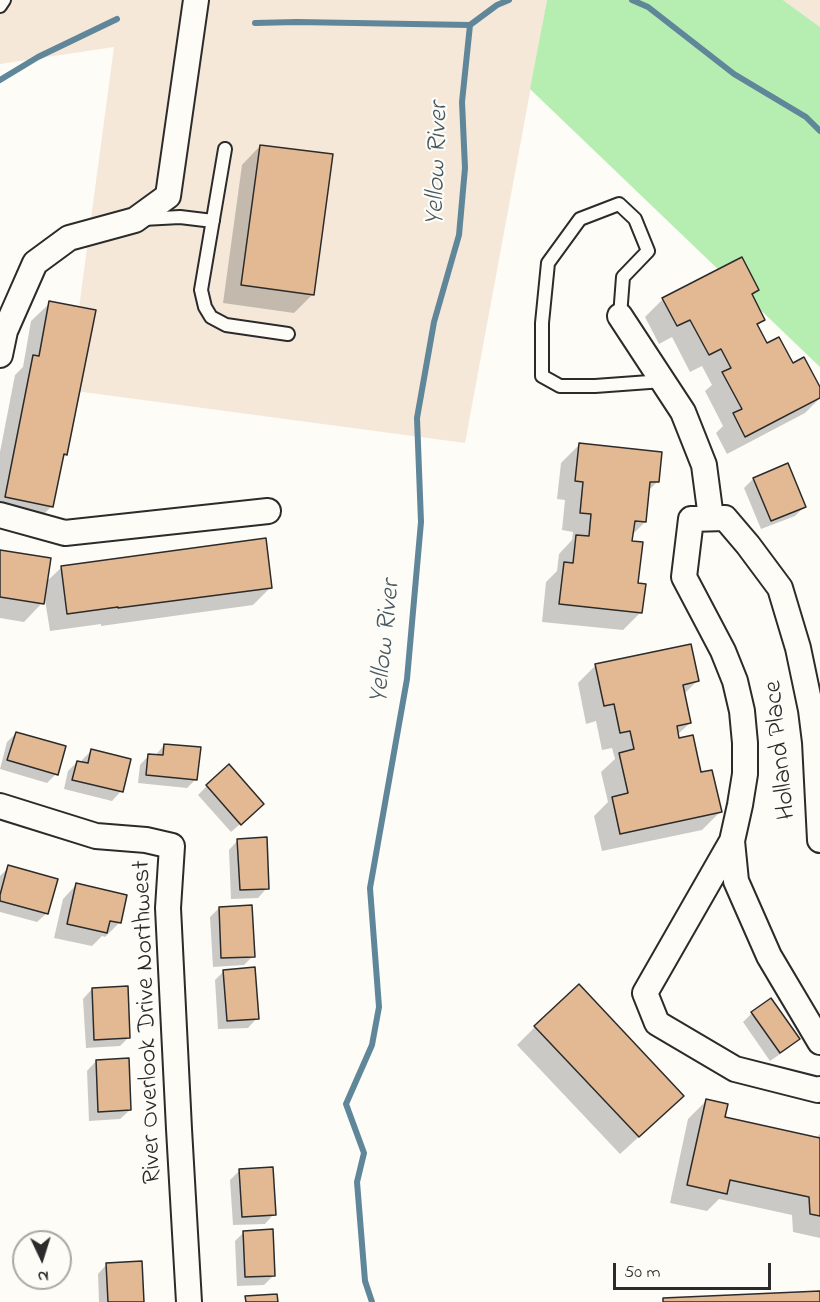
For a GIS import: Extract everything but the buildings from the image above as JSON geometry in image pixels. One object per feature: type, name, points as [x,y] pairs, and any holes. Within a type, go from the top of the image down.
[{"type":"street","points":[[0,355],[5,331],[35,263],[69,238],[135,220],[168,196],[196,0]]},
{"type":"street","points":[[620,316],[683,412],[704,465],[711,518],[692,519],[684,577],[723,651],[735,681],[742,711],[745,743],[745,774],[732,841],[645,993],[657,1023],[735,1068],[820,1089]]},
{"type":"street","points":[[0,515],[65,533],[268,511]]},
{"type":"street","name":"Holland Place","points":[[711,518],[725,518],[780,588],[798,648],[811,710],[820,840]]},
{"type":"street","name":"River Overlook Drive Northwest","points":[[0,806],[96,836],[146,840],[172,846],[168,908],[189,1302]]},
{"type":"street","points":[[732,841],[736,882],[769,956],[820,1042]]},
{"type":"lane","points":[[0,6],[4,0]]},
{"type":"lane","points":[[225,149],[201,290],[205,306],[211,317],[226,325],[288,334]]},
{"type":"lane","points":[[620,316],[623,277],[648,251],[635,219],[619,204],[580,219],[548,263],[542,322],[542,376],[560,386],[663,381]]},
{"type":"lane","points":[[135,220],[180,217],[213,221]]},
{"type":"shaded area","points":[[0,0],[547,0],[465,443],[68,390],[114,47],[0,64]]},
{"type":"shaded area","points":[[783,0],[820,0],[820,27]]},
{"type":"green space","points":[[547,0],[783,0],[820,27],[820,367],[530,89]]},
{"type":"waterway","name":"Yellow River","points":[[372,1302],[365,1281],[357,1182],[364,1153],[346,1104],[372,1045],[379,1007],[370,888],[407,679],[421,522],[417,418],[434,322],[459,235],[465,168],[462,102],[470,25],[497,5],[509,0]]},
{"type":"waterway","name":"Yellow River","points":[[632,0],[648,7],[734,74],[806,117],[820,131]]},
{"type":"waterway","points":[[0,80],[38,57],[117,19]]},
{"type":"waterway","points":[[255,23],[470,25]]}]
